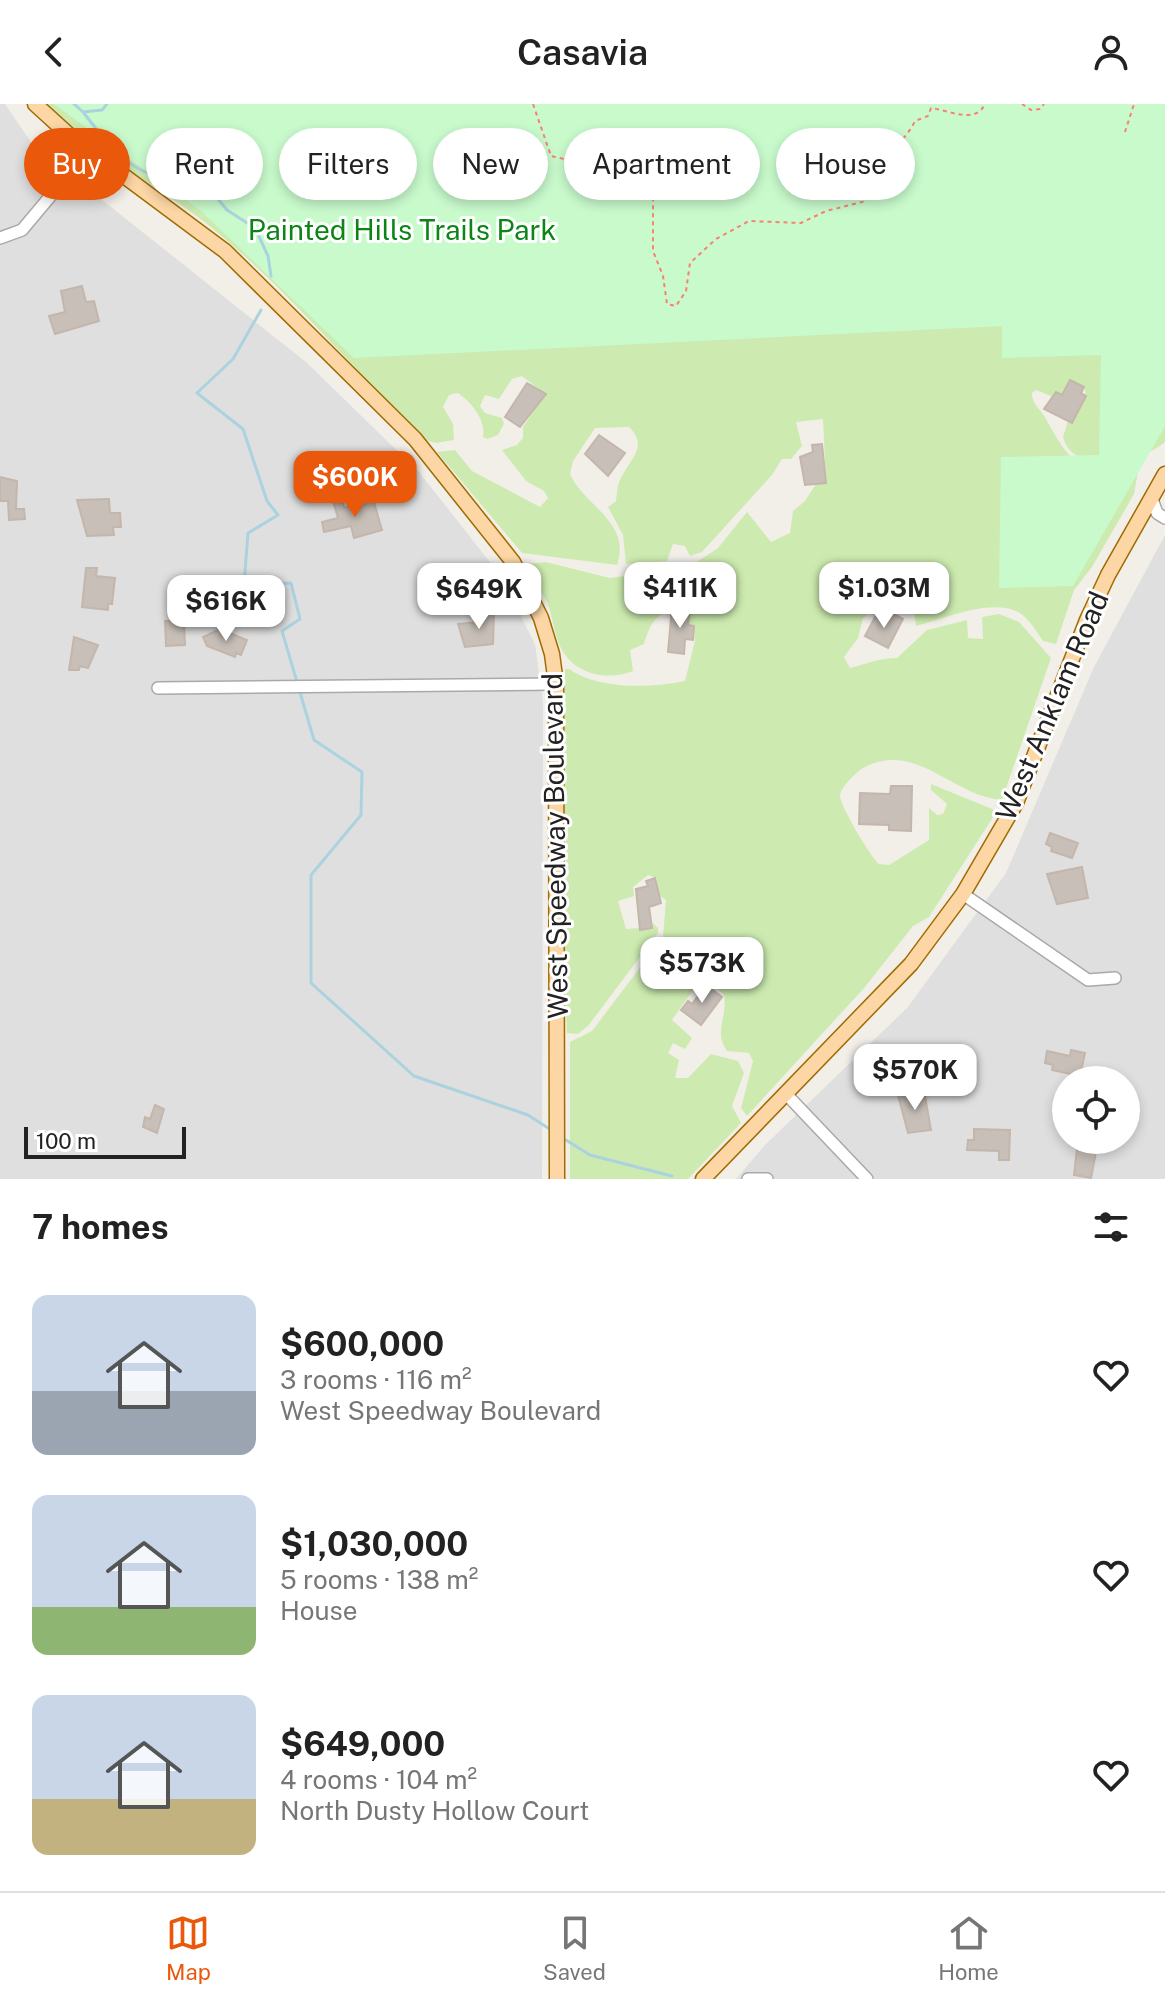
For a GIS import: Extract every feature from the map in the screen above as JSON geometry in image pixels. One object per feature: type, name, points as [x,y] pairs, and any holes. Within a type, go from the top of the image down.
[{"type":"main road","name":"West Speedway Boulevard","points":[[35,104],[63,128]]},
{"type":"main road","name":"West Speedway Boulevard","points":[[130,180],[225,251],[415,439],[513,562],[541,618],[556,684],[557,1179]]},
{"type":"main road","name":"West Anklam Road","points":[[703,1179],[911,964],[963,894],[1016,803],[1087,620],[1108,575],[1158,500],[1165,474]]},
{"type":"street","points":[[0,238],[22,230],[47,200]]},
{"type":"street","points":[[1158,500],[1157,513],[1165,518]]},
{"type":"street","points":[[158,688],[556,684]]},
{"type":"street","points":[[963,894],[1088,980],[1115,978]]},
{"type":"street","points":[[787,1095],[867,1179]]},
{"type":"street","points":[[748,1179],[767,1179]]},
{"type":"path","points":[[533,104],[551,156],[557,160],[573,161],[617,150],[626,153],[653,199],[654,260],[663,276],[667,304],[676,306],[686,291],[690,263],[724,234],[749,221],[801,223],[826,211],[866,201],[877,173],[915,121],[928,116],[931,108],[969,117],[982,111],[985,104]]},
{"type":"path","points":[[1022,104],[1031,110],[1040,109],[1044,104]]},
{"type":"path","points":[[1125,132],[1134,104]]},
{"type":"shaded area","points":[[0,104],[5,104],[24,132],[24,200],[102,200],[306,362],[419,472],[500,575],[535,644],[543,703],[542,1179],[0,1179]]},
{"type":"shaded area","points":[[1165,535],[1165,1179],[736,1179],[764,1146],[907,1008],[1006,873],[1094,667]]},
{"type":"green space","points":[[44,104],[1165,104],[1165,442],[1141,456],[1125,460],[1094,461],[1080,457],[1069,449],[1063,437],[1068,421],[1072,423],[1086,396],[1084,387],[1070,380],[1062,395],[1056,392],[1053,397],[1036,390],[1032,393],[1035,404],[1065,449],[1082,464],[1104,466],[1140,460],[1134,494],[1092,567],[1074,590],[1056,644],[1043,641],[1026,618],[1007,608],[981,608],[916,626],[914,611],[878,608],[863,618],[858,638],[844,657],[850,668],[897,658],[927,630],[967,620],[968,638],[983,639],[982,617],[999,614],[1019,622],[1051,658],[1002,800],[968,790],[904,761],[887,760],[869,765],[856,773],[844,787],[840,795],[844,808],[879,864],[889,865],[929,840],[929,808],[937,815],[943,814],[947,804],[931,790],[931,784],[997,811],[929,917],[913,926],[865,987],[747,1116],[741,1108],[753,1061],[749,1053],[727,1051],[723,1044],[724,995],[717,988],[706,985],[702,990],[695,987],[672,1020],[692,1038],[685,1049],[673,1043],[668,1053],[679,1060],[675,1078],[688,1078],[711,1054],[738,1061],[744,1073],[732,1106],[741,1123],[688,1179],[570,1179],[570,1042],[592,1031],[663,937],[666,900],[660,896],[656,878],[648,875],[633,887],[634,896],[618,901],[626,929],[653,927],[652,922],[658,933],[588,1026],[578,1034],[567,1033],[563,924],[565,669],[595,681],[625,686],[685,681],[695,641],[694,626],[688,625],[689,609],[664,613],[650,628],[644,644],[630,650],[633,671],[613,675],[593,674],[575,665],[562,650],[547,602],[527,564],[546,562],[610,578],[689,567],[718,548],[747,512],[771,542],[790,533],[793,511],[805,501],[816,484],[826,483],[823,419],[796,422],[802,446],[791,459],[782,459],[772,475],[702,552],[690,556],[685,546],[673,544],[667,561],[626,564],[623,535],[608,507],[616,501],[619,482],[635,454],[638,441],[629,427],[595,428],[573,461],[570,474],[618,537],[620,550],[617,565],[522,553],[437,452],[455,450],[472,471],[540,507],[548,498],[544,491],[526,481],[502,450],[517,445],[523,438],[523,427],[545,394],[522,376],[512,379],[499,399],[485,395],[480,406],[485,413],[502,418],[504,424],[498,435],[487,439],[483,437],[480,418],[473,407],[458,393],[449,395],[443,407],[453,424],[454,440],[436,443],[425,440],[264,274],[207,224],[173,200],[263,200],[263,128],[146,128],[146,182],[130,171],[130,128],[71,128]]},
{"type":"green space","name":"Painted Hills Trails Park","points":[[54,104],[1165,104],[1165,426],[1073,586],[999,588],[1001,457],[1099,455],[1101,355],[1002,358],[1002,326],[354,358],[186,200],[263,200],[263,128],[146,128],[146,171],[130,159],[130,128],[87,128]]},
{"type":"building","points":[[82,286],[86,302],[94,301],[99,321],[55,334],[49,316],[65,312],[61,291]]},
{"type":"building","points":[[1070,380],[1084,387],[1081,393],[1086,396],[1072,423],[1044,409],[1056,392],[1062,395]]},
{"type":"building","points":[[527,383],[546,394],[520,427],[505,417]]},
{"type":"building","points":[[599,435],[625,453],[608,476],[585,454]]},
{"type":"building","points":[[822,444],[826,483],[805,485],[800,457],[813,452],[812,445]]},
{"type":"building","points":[[0,477],[17,481],[16,509],[24,509],[25,519],[9,520],[8,501],[0,501]]},
{"type":"building","points":[[109,499],[110,513],[120,513],[121,527],[113,527],[114,535],[87,536],[77,500]]},
{"type":"building","points":[[342,499],[344,508],[373,499],[382,530],[354,538],[351,526],[324,532],[322,522],[338,518],[333,501]]},
{"type":"building","points":[[86,568],[97,568],[96,576],[115,578],[112,604],[108,604],[108,610],[82,607]]},
{"type":"building","points":[[672,608],[690,609],[688,625],[694,626],[693,640],[685,639],[684,654],[668,652]]},
{"type":"building","points":[[494,612],[493,644],[465,647],[458,624],[481,622],[480,613]]},
{"type":"building","points":[[892,613],[903,619],[888,648],[865,636],[875,617],[886,623]]},
{"type":"building","points":[[184,620],[185,645],[166,646],[165,621]]},
{"type":"building","points":[[220,629],[247,640],[241,655],[236,653],[235,657],[207,646],[203,637]]},
{"type":"building","points":[[74,637],[98,645],[88,668],[80,666],[79,670],[69,670]]},
{"type":"building","points":[[891,786],[912,786],[911,831],[889,830],[889,825],[859,824],[860,793],[890,794]]},
{"type":"building","points":[[1050,833],[1078,843],[1072,858],[1051,851],[1052,847],[1046,844]]},
{"type":"building","points":[[1082,867],[1088,898],[1057,904],[1047,874]]},
{"type":"building","points":[[655,878],[661,903],[649,907],[652,928],[640,930],[636,889],[648,886],[646,881]]},
{"type":"building","points":[[706,985],[722,997],[701,1025],[681,1010],[688,1001],[692,1004]]},
{"type":"building","points":[[1071,1050],[1085,1053],[1082,1066],[1045,1063],[1047,1051],[1070,1056]]},
{"type":"building","points":[[924,1091],[931,1130],[908,1133],[898,1095]]},
{"type":"building","points":[[155,1105],[164,1109],[157,1133],[143,1127],[145,1117],[150,1119]]},
{"type":"building","points":[[974,1129],[1010,1130],[1009,1160],[999,1160],[999,1151],[967,1150],[968,1140],[974,1140]]},
{"type":"building","points":[[1076,1154],[1096,1154],[1091,1178],[1074,1175]]},
{"type":"waterway","points":[[74,104],[83,112],[102,110],[107,104]]},
{"type":"waterway","points":[[83,112],[116,152],[141,170],[161,173],[197,158],[211,158],[218,199],[227,210],[255,228],[268,256],[271,276]]},
{"type":"waterway","points":[[261,310],[233,359],[197,393],[243,429],[267,501],[278,515],[248,533],[244,584],[291,583],[300,619],[282,631],[314,740],[362,772],[361,815],[311,875],[311,983],[414,1076],[528,1115],[548,1128]]},
{"type":"waterway","points":[[566,1140],[590,1155],[672,1176]]}]
